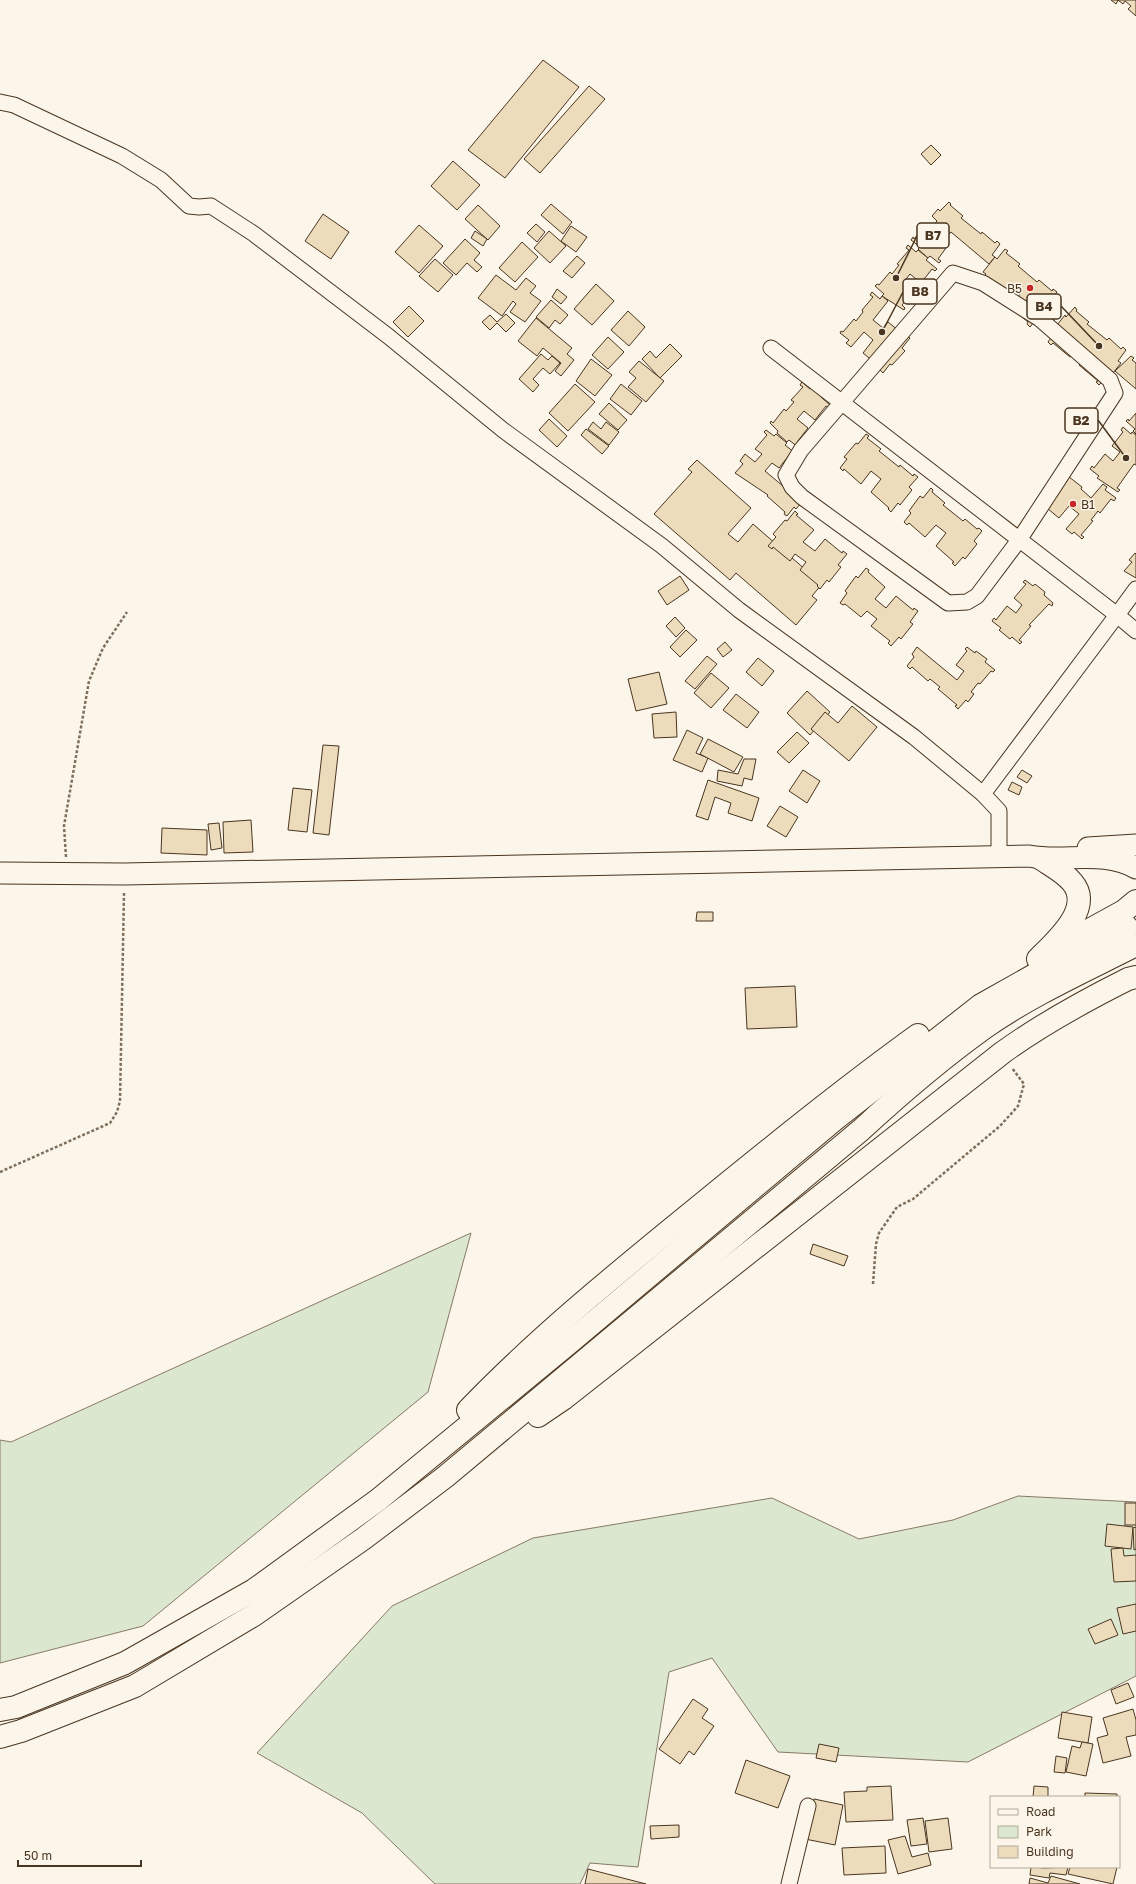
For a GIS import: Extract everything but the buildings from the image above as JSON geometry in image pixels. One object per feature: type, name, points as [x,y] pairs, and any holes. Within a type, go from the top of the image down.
[{"type":"highway","points":[[1034,857],[1072,882],[1078,892],[1078,904],[1074,918],[1062,936],[1038,959]]},
{"type":"highway","points":[[401,1480],[531,1348],[657,1239],[810,1116],[963,1002],[1124,911],[1136,901]]},
{"type":"highway","points":[[445,1478],[861,1130],[908,1088],[979,1032],[1132,936]]},
{"type":"highway","points":[[0,1710],[16,1707],[125,1663],[254,1590],[378,1500],[563,1348],[834,1120],[981,1005],[1052,965],[1132,936]]},
{"type":"highway","points":[[0,1737],[21,1731],[135,1686],[254,1615],[363,1539],[445,1478],[563,1399],[1024,1037],[1077,1005],[1128,979],[1136,977]]},
{"type":"main road","points":[[1034,857],[1043,850],[1136,845]]},
{"type":"main road","points":[[0,874],[124,874],[999,856],[1100,858],[1115,860],[1136,868]]},
{"type":"street","points":[[0,102],[14,105],[122,156],[161,180],[189,206],[211,206],[254,234],[388,336],[503,430],[662,546],[739,610],[914,737],[983,794],[999,811],[999,856]]},
{"type":"street","points":[[953,274],[983,283],[1040,319],[1110,380],[1115,393],[1019,540],[977,596],[966,602],[948,603],[802,497],[792,487],[786,475],[801,450],[953,274]]},
{"type":"street","points":[[771,348],[1136,631]]},
{"type":"street","points":[[983,794],[1136,589]]},
{"type":"street","points":[[789,1884],[808,1806]]},
{"type":"path","points":[[67,875],[64,826],[89,681],[103,648],[127,612]]},
{"type":"path","points":[[0,1172],[110,1123],[117,1112],[120,1101],[124,874]]},
{"type":"path","points":[[872,1284],[876,1244],[879,1234],[897,1207],[919,1194],[1000,1126],[1018,1106],[1024,1084],[1002,1053]]},
{"type":"green space","points":[[471,1233],[428,1392],[143,1626],[0,1663],[0,1440],[11,1442]]},
{"type":"green space","points":[[1018,1496],[1136,1502],[1136,1676],[968,1762],[778,1752],[712,1658],[669,1672],[638,1867],[590,1863],[580,1884],[435,1884],[362,1813],[257,1753],[392,1606],[533,1538],[772,1498],[859,1539],[953,1520]]},
{"type":"place","name":"B7","points":[[896,278]]},
{"type":"place","name":"B5","points":[[1030,288]]},
{"type":"place","name":"B8","points":[[882,332]]},
{"type":"place","name":"B4","points":[[1099,346]]},
{"type":"place","name":"B2","points":[[1126,458]]},
{"type":"place","name":"B1","points":[[1073,504]]}]
